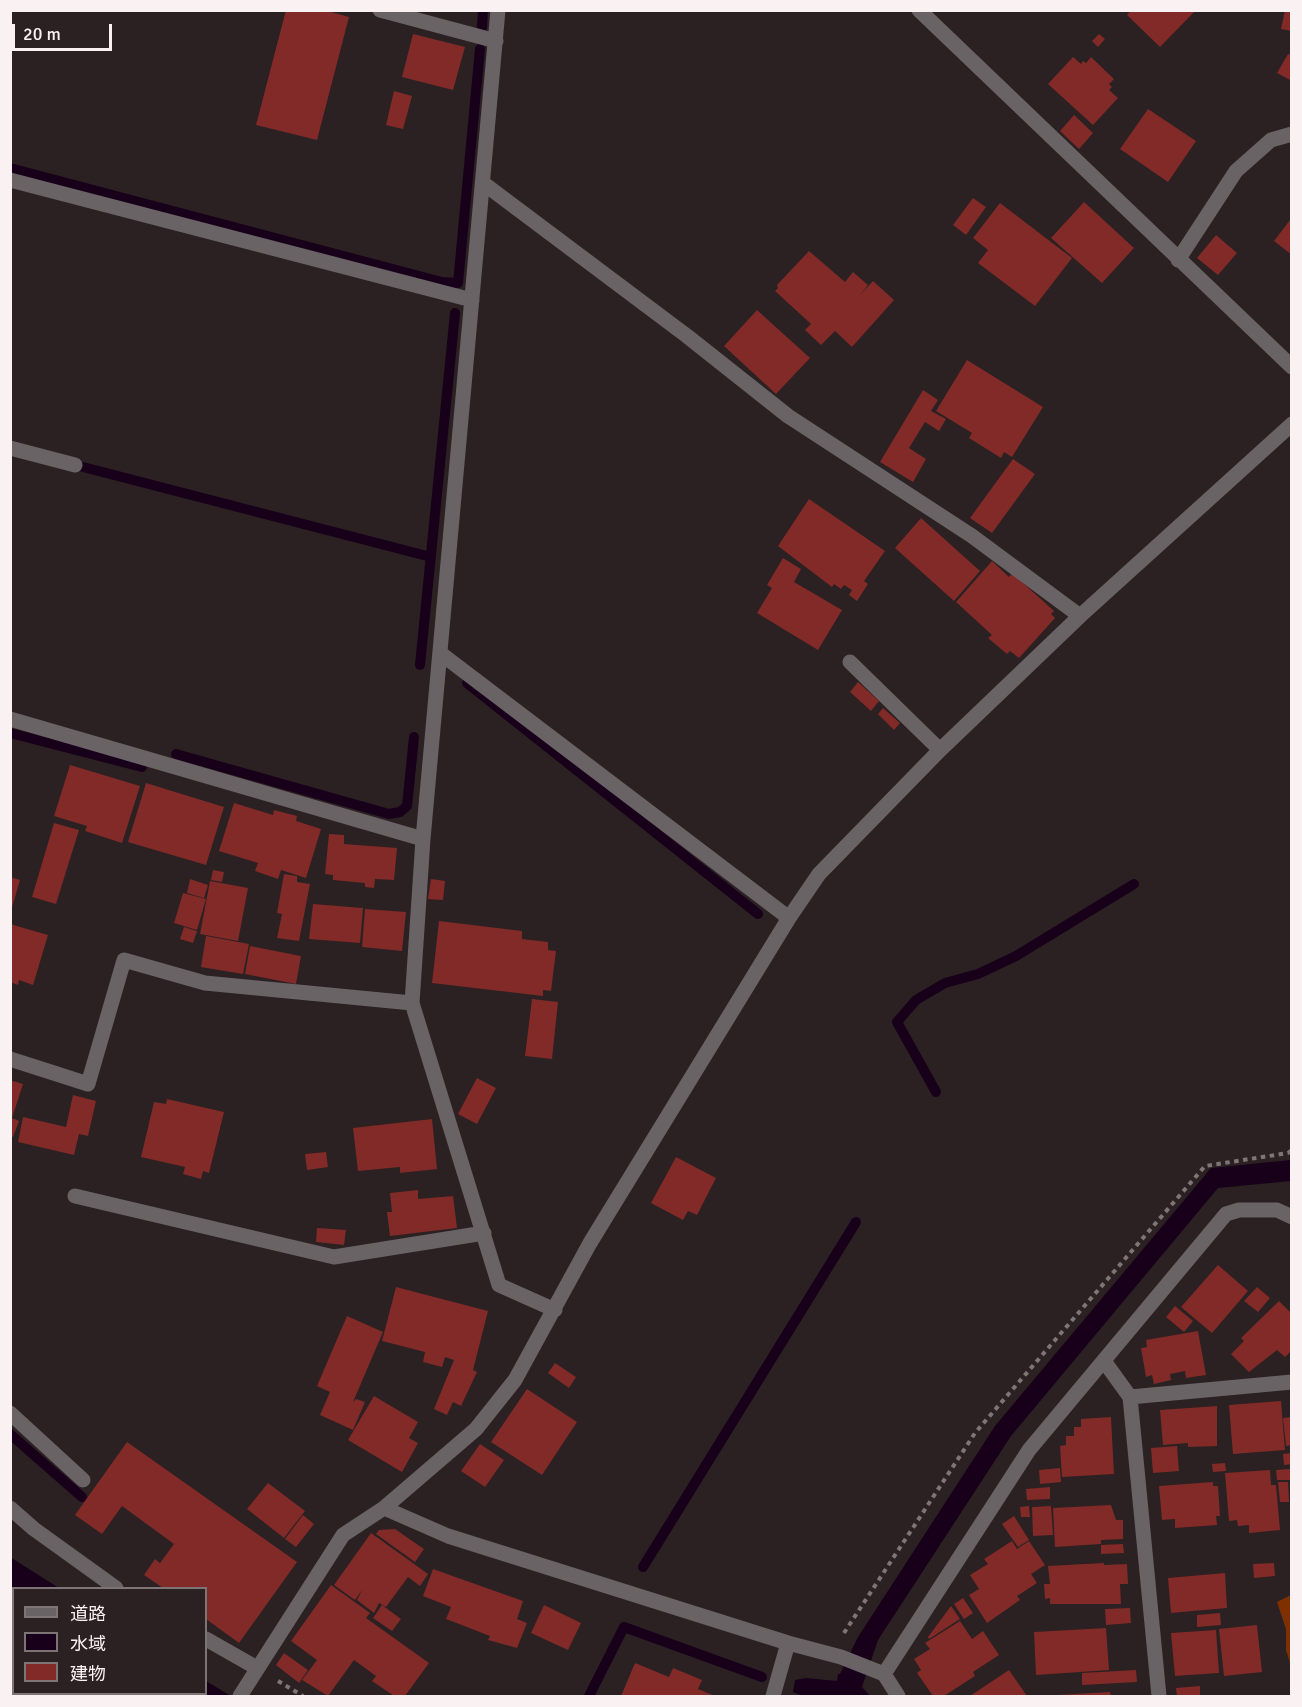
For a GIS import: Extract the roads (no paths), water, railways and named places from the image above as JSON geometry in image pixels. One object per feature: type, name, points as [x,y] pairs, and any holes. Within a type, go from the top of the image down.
[{"type":"street","points":[[381,10],[496,41]]},
{"type":"street","points":[[498,10],[423,839],[412,1003],[499,1285],[555,1310]]},
{"type":"street","points":[[919,10],[1292,367]]},
{"type":"street","points":[[1178,260],[1236,171],[1271,140],[1292,134]]},
{"type":"street","points":[[10,180],[472,300]]},
{"type":"street","points":[[483,183],[788,416],[972,536],[1080,616]]},
{"type":"street","points":[[243,1691],[343,1535],[384,1508],[476,1429],[515,1380],[590,1243],[789,918],[819,874],[940,750],[1080,616],[1292,424]]},
{"type":"street","points":[[10,448],[75,465]]},
{"type":"street","points":[[440,653],[789,918]]},
{"type":"street","points":[[850,662],[940,750]]},
{"type":"street","points":[[10,719],[423,839]]},
{"type":"street","points":[[10,1059],[88,1084],[124,960],[205,983],[412,1003]]},
{"type":"street","points":[[75,1196],[334,1257],[484,1233]]},
{"type":"street","points":[[879,1672],[1029,1450],[1226,1214],[1239,1210],[1277,1210],[1292,1217]]},
{"type":"street","points":[[1104,1361],[1130,1397],[1159,1696]]},
{"type":"street","points":[[1130,1397],[1292,1382]]},
{"type":"street","points":[[10,1413],[83,1480]]},
{"type":"street","points":[[10,1508],[34,1529],[115,1587]]},
{"type":"street","points":[[384,1508],[448,1536],[788,1643],[836,1655],[879,1672],[898,1696]]},
{"type":"street","points":[[207,1640],[257,1668]]},
{"type":"street","points":[[772,1696],[788,1643]]},
{"type":"water","points":[[1291,1160],[1291,1181],[1218,1188],[1011,1436],[878,1640],[862,1687],[870,1696],[803,1696],[793,1692],[795,1680],[806,1678],[837,1681],[838,1674],[858,1637],[995,1426],[1211,1168]]},
{"type":"water","points":[[10,1557],[57,1587],[12,1587],[12,1695],[207,1695],[207,1682],[231,1696],[11,1696]]},
{"type":"waterway","points":[[482,27],[483,10]]},
{"type":"waterway","points":[[10,168],[442,282],[458,283],[480,49]]},
{"type":"waterway","points":[[420,665],[455,313]]},
{"type":"waterway","points":[[83,467],[431,557]]},
{"type":"waterway","points":[[467,683],[758,914]]},
{"type":"waterway","points":[[10,733],[142,767]]},
{"type":"waterway","points":[[176,754],[389,814],[400,812],[407,806],[414,737]]},
{"type":"waterway","points":[[936,1092],[897,1022],[916,1000],[945,983],[978,974],[1016,956],[1134,884]]},
{"type":"waterway","points":[[643,1567],[856,1222]]},
{"type":"waterway","points":[[10,1434],[82,1497]]},
{"type":"waterway","points":[[589,1696],[624,1627],[762,1677]]}]
